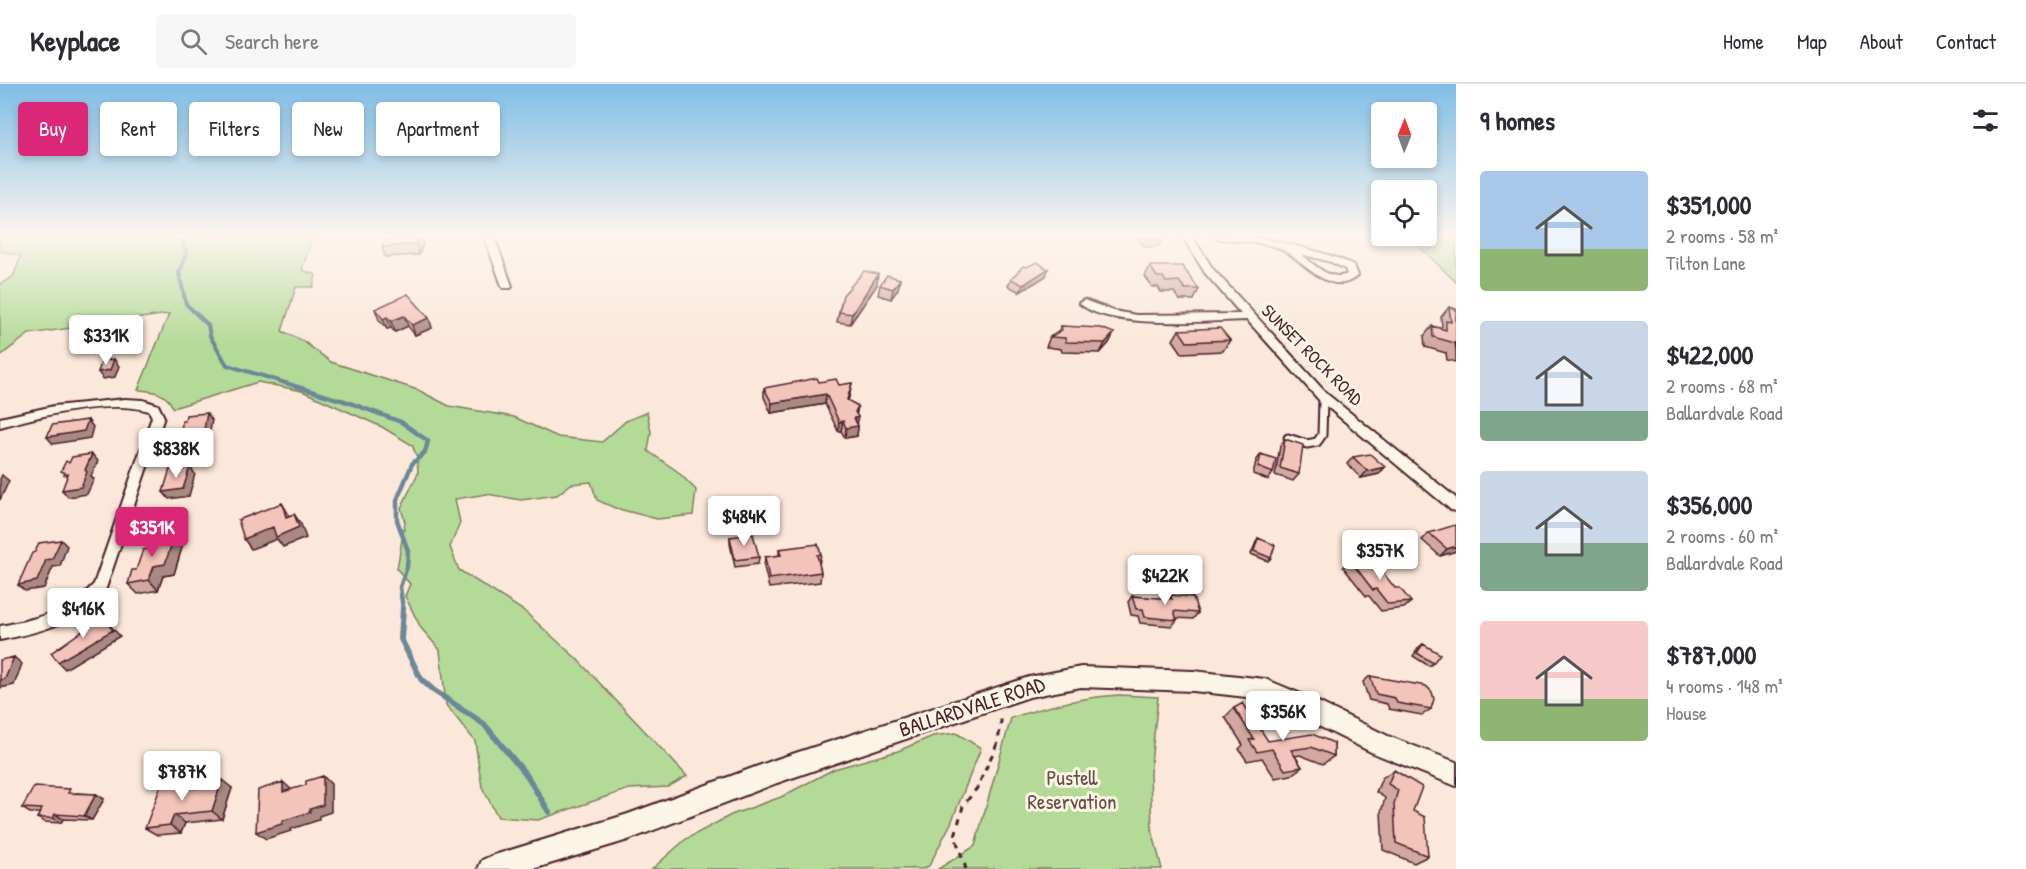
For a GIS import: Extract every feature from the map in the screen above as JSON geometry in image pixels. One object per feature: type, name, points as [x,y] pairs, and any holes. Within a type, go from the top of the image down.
[{"type":"street","points":[[502,273],[507,286]]},
{"type":"street","name":"SUNSET ROCK ROAD","points":[[1210,273],[1248,317],[1323,397],[1456,506]]},
{"type":"street","points":[[1319,273],[1324,276],[1341,279],[1353,275],[1353,273]]},
{"type":"street","points":[[1084,303],[1112,314],[1136,318],[1248,317]]},
{"type":"street","points":[[0,423],[34,412],[136,402],[154,408],[158,417],[100,587],[83,605],[60,619],[47,624],[0,633]]},
{"type":"street","name":"BALLARDVALE ROAD","points":[[491,869],[524,864],[777,771],[1045,682],[1081,677],[1252,686],[1281,695],[1381,745],[1456,774]]},
{"type":"lane","points":[[1288,438],[1307,444],[1317,442],[1322,435],[1323,397]]},
{"type":"path","points":[[966,869],[955,836],[963,806],[977,788],[998,742],[1002,720],[1000,698]]},
{"type":"green space","points":[[15,273],[309,273],[316,275],[313,287],[296,287],[282,331],[303,341],[331,362],[418,390],[449,406],[514,417],[558,437],[602,442],[626,421],[647,412],[651,432],[648,451],[677,471],[696,490],[693,515],[657,519],[615,508],[597,500],[591,482],[571,484],[557,495],[521,500],[487,494],[455,499],[460,523],[450,547],[459,570],[524,611],[576,658],[687,776],[668,787],[629,789],[538,820],[498,817],[482,787],[475,741],[446,705],[440,650],[421,628],[405,596],[410,584],[397,569],[405,522],[401,508],[418,473],[417,457],[412,445],[382,427],[302,391],[258,382],[173,408],[163,396],[138,390],[169,314],[29,334],[0,356],[0,284],[13,277]]},
{"type":"green space","points":[[1446,273],[1456,273],[1456,282]]},
{"type":"green space","name":"Pustell Reservation","points":[[1119,695],[1158,697],[1150,773],[1152,830],[1162,869],[938,869],[975,846],[1011,718],[1064,703]]},
{"type":"green space","points":[[956,733],[981,748],[951,823],[929,866],[923,869],[652,869],[686,839],[731,815],[781,797],[834,769],[898,751],[933,736]]},
{"type":"building","points":[[863,273],[878,274],[852,314],[839,312],[843,295]]},
{"type":"building","points":[[1017,273],[1042,273],[1023,285],[1011,279]]},
{"type":"building","points":[[1154,273],[1187,273],[1199,289],[1185,289],[1179,281],[1166,282],[1163,277],[1157,277]]},
{"type":"building","points":[[887,275],[900,279],[893,289],[880,285]]},
{"type":"building","points":[[408,294],[429,318],[412,325],[404,316],[391,321],[387,317],[383,319],[375,309]]},
{"type":"building","points":[[1449,307],[1456,309],[1456,350],[1455,343],[1433,337],[1432,326],[1446,330],[1446,321],[1451,322]]},
{"type":"building","points":[[1061,326],[1101,328],[1114,333],[1105,343],[1066,342],[1065,338],[1050,337],[1062,330]]},
{"type":"building","points":[[1220,328],[1230,340],[1187,342],[1179,330]]},
{"type":"building","points":[[114,359],[110,370],[98,372],[102,361]]},
{"type":"building","points":[[817,378],[819,382],[836,379],[839,385],[852,383],[847,400],[858,406],[855,412],[858,417],[854,418],[858,426],[846,428],[843,421],[839,422],[826,394],[772,403],[764,388]]},
{"type":"building","points":[[207,413],[204,430],[181,437],[182,421],[185,421],[186,415]]},
{"type":"building","points":[[88,420],[84,431],[47,437],[52,425]]},
{"type":"building","points":[[1285,439],[1303,445],[1299,474],[1280,468]]},
{"type":"building","points":[[92,454],[81,487],[62,490],[68,474],[64,475],[65,473],[61,471],[66,461],[69,463],[72,457]]},
{"type":"building","points":[[1261,454],[1276,459],[1273,473],[1258,467]]},
{"type":"building","points":[[1370,454],[1385,467],[1367,471],[1353,457]]},
{"type":"building","points":[[190,467],[183,489],[163,492],[170,469]]},
{"type":"building","points":[[282,503],[286,517],[294,514],[299,527],[276,537],[273,527],[244,539],[238,520]]},
{"type":"building","points":[[1455,525],[1456,546],[1447,549],[1429,533]]},
{"type":"building","points":[[175,534],[165,564],[154,566],[149,580],[128,584],[132,570],[136,570],[143,550],[148,549],[152,537]]},
{"type":"building","points":[[753,534],[759,557],[735,560],[730,537]]},
{"type":"building","points":[[1258,538],[1275,545],[1271,558],[1254,551]]},
{"type":"building","points":[[61,540],[52,559],[46,560],[37,581],[18,585],[39,543]]},
{"type":"building","points":[[818,544],[821,554],[817,555],[821,572],[769,579],[765,557],[781,555],[779,549]]},
{"type":"building","points":[[1371,558],[1395,588],[1400,588],[1411,602],[1388,604],[1376,589],[1373,590],[1350,560]]},
{"type":"building","points":[[1170,595],[1193,597],[1198,613],[1174,611],[1177,620],[1145,617],[1143,609],[1136,609],[1132,596],[1172,599]]},
{"type":"building","points":[[102,617],[113,630],[58,662],[51,653]]},
{"type":"building","points":[[1423,644],[1440,654],[1433,663],[1417,653]]},
{"type":"building","points":[[14,657],[5,679],[0,680],[0,660]]},
{"type":"building","points":[[1370,676],[1426,686],[1432,692],[1434,699],[1431,709],[1397,703],[1395,698],[1376,694]]},
{"type":"building","points":[[1243,703],[1268,741],[1312,734],[1334,743],[1334,756],[1311,747],[1291,750],[1302,767],[1285,770],[1272,749],[1257,752],[1249,740],[1254,739],[1234,708]]},
{"type":"building","points":[[1394,770],[1422,787],[1413,811],[1425,817],[1428,856],[1396,843],[1394,804],[1398,790],[1388,784]]},
{"type":"building","points":[[323,776],[323,805],[282,821],[282,824],[256,832],[258,790],[283,782],[283,792],[306,785],[306,781]]},
{"type":"building","points":[[222,780],[212,811],[174,815],[170,825],[145,828],[162,783],[183,781],[180,789],[204,787],[206,782]]},
{"type":"building","points":[[34,787],[70,789],[68,793],[96,794],[84,816],[55,814],[53,818],[37,818],[42,809],[22,808]]},
{"type":"waterway","points":[[179,273],[186,304],[208,325],[210,336],[227,365],[347,402]]},
{"type":"waterway","points":[[342,400],[401,422],[428,441],[425,452],[412,464],[397,500],[397,520],[408,551],[407,567],[400,587],[403,609]]},
{"type":"waterway","points":[[403,609],[401,639],[421,679],[433,690],[484,724],[527,776],[549,812]]}]
